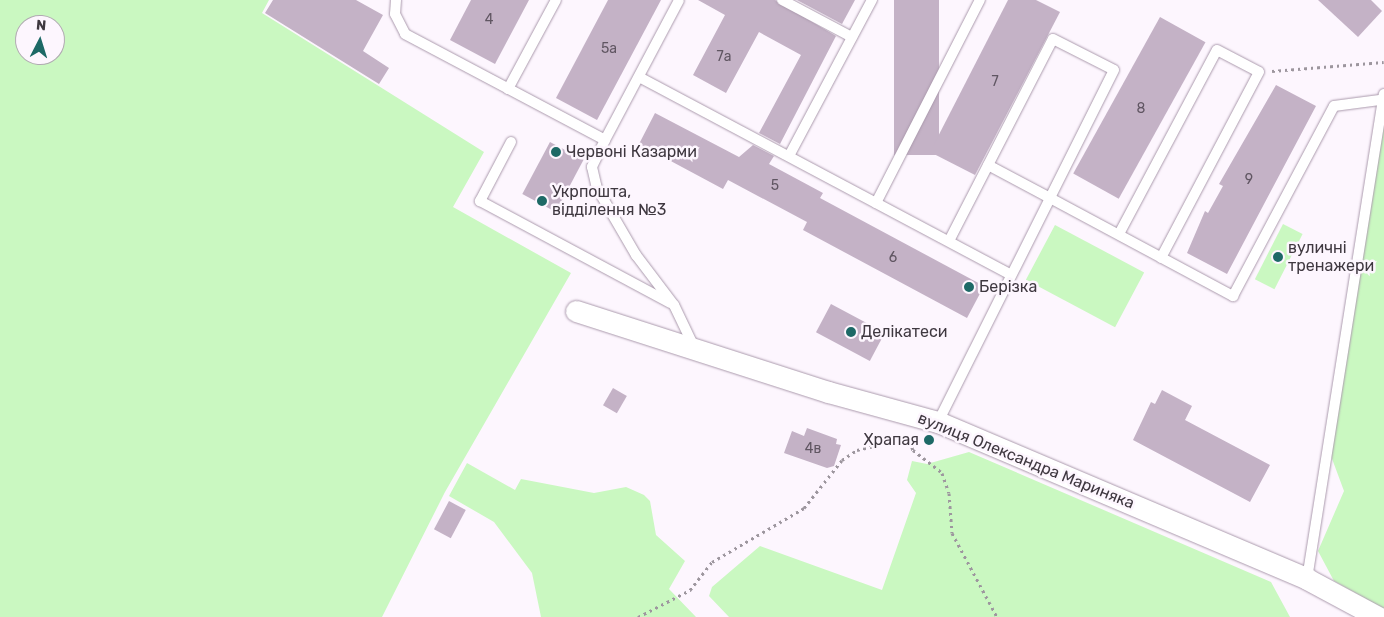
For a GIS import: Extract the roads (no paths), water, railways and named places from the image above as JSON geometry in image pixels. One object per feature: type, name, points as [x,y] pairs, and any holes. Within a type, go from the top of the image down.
[{"type":"street","name":"вулиця Олександра Мариняка","points":[[576,311],[938,422],[1307,579],[1378,617]]},
{"type":"lane","points":[[396,0],[395,14],[405,34],[605,140]]},
{"type":"lane","points":[[508,89],[556,0]]},
{"type":"lane","points":[[680,0],[592,167],[598,188],[636,255],[674,305],[695,348]]},
{"type":"lane","points":[[782,0],[852,37]]},
{"type":"lane","points":[[789,156],[872,0]]},
{"type":"lane","points":[[876,203],[980,0]]},
{"type":"lane","points":[[938,422],[1010,274],[1114,70],[1052,39],[949,241]]},
{"type":"lane","points":[[1119,234],[1217,50],[1259,72],[1160,258]]},
{"type":"lane","points":[[639,77],[1010,274]]},
{"type":"lane","points":[[988,165],[1233,296],[1334,106],[1382,97],[1307,579]]},
{"type":"lane","points":[[511,142],[480,201],[674,305]]},
{"type":"place","name":"Червоні Казарми","points":[[556,152]]},
{"type":"place","name":"Укрпошта, відділення №3","points":[[542,201]]},
{"type":"place","name":"вуличні тренажери","points":[[1278,257]]},
{"type":"place","name":"Берізка","points":[[969,287]]},
{"type":"place","name":"Делікатеси","points":[[851,332]]},
{"type":"place","name":"Храпая","points":[[929,440]]}]
